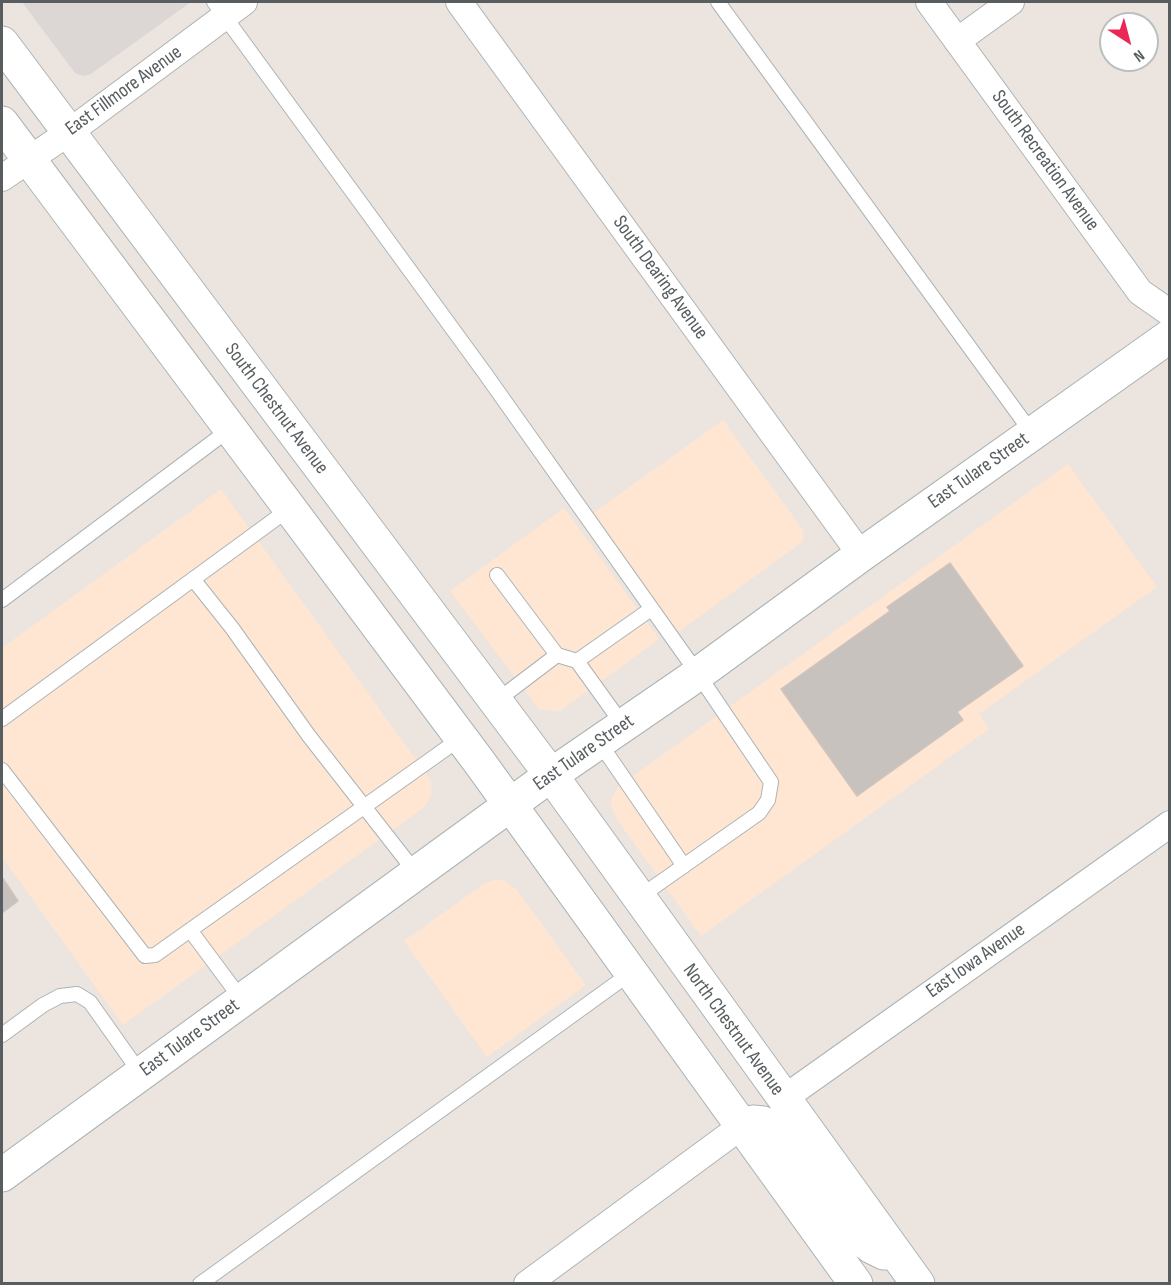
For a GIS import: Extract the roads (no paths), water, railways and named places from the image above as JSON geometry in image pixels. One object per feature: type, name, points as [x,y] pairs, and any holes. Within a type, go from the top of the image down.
[{"type":"main road","name":"South Chestnut Avenue","points":[[2,43],[550,776]]},
{"type":"main road","points":[[2,123],[461,738],[856,1284]]},
{"type":"main road","name":"East Tulare Street","points":[[2,1175],[550,776],[698,674],[861,555],[1170,336]]},
{"type":"main road","name":"North Chestnut Avenue","points":[[550,776],[910,1273]]},
{"type":"main road","points":[[743,1125],[753,1122],[772,1127],[855,1234],[910,1273]]},
{"type":"street","name":"South Dearing Avenue","points":[[459,2],[861,555]]},
{"type":"street","name":"South Recreation Avenue","points":[[929,2],[1140,291],[1170,313]]},
{"type":"street","points":[[957,41],[1011,2]]},
{"type":"street","name":"East Fillmore Avenue","points":[[2,178],[68,133],[228,6]]},
{"type":"street","name":"East Iowa Avenue","points":[[783,1099],[1170,824]]},
{"type":"street","points":[[527,1284],[743,1125]]},
{"type":"lane","points":[[718,2],[1032,433]]},
{"type":"lane","points":[[228,6],[698,674],[771,782],[768,800],[759,813],[638,898]]},
{"type":"lane","points":[[2,600],[230,429]]},
{"type":"lane","points":[[2,719],[289,508]]},
{"type":"lane","points":[[497,575],[557,655],[577,661],[611,734],[684,866]]},
{"type":"lane","points":[[193,579],[232,628],[309,736],[416,873]]},
{"type":"lane","points":[[577,661],[651,609]]},
{"type":"lane","points":[[495,702],[557,655]]},
{"type":"lane","points":[[2,770],[145,956],[155,955],[461,738]]},
{"type":"lane","points":[[190,930],[242,1000]]},
{"type":"lane","points":[[200,1284],[632,972]]},
{"type":"lane","points":[[2,1035],[42,1005],[60,996],[77,994],[90,1002],[141,1074]]}]
